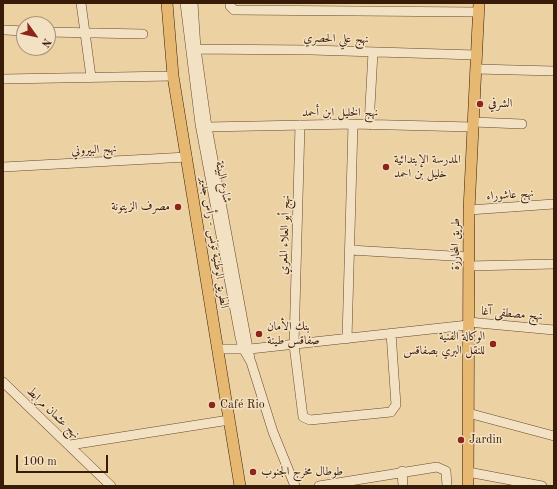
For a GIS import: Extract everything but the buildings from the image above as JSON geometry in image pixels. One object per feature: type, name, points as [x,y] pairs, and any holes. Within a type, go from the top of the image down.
[{"type":"main road","name":"الطريق الوطنية تونس - رأس جدير","points":[[166,3],[174,76],[240,486]]},
{"type":"main road","name":"طريق المحارزة","points":[[468,486],[468,210],[479,8]]},
{"type":"street","points":[[81,3],[91,77]]},
{"type":"street","name":"شارع البيئة","points":[[185,3],[246,349]]},
{"type":"street","name":"شارع البيئة","points":[[192,3],[193,49],[205,152],[246,349],[273,432],[295,486]]},
{"type":"street","points":[[230,3],[230,6],[234,10],[314,6],[358,8],[479,8]]},
{"type":"street","points":[[5,30],[16,31]]},
{"type":"street","points":[[56,32],[143,34]]},
{"type":"street","name":"نهج علي الحصري","points":[[193,49],[476,55]]},
{"type":"street","points":[[369,125],[373,52]]},
{"type":"street","points":[[476,69],[554,71]]},
{"type":"street","points":[[3,79],[174,76]]},
{"type":"street","points":[[347,338],[353,124]]},
{"type":"street","name":"نهج الخليل ابن أحمد","points":[[207,127],[353,124],[522,124]]},
{"type":"street","name":"نهج أبو العلاء المعري","points":[[300,125],[294,345],[302,417],[310,420],[391,412],[396,405],[391,333]]},
{"type":"street","name":"نهج البيروني","points":[[3,167],[187,157]]},
{"type":"street","name":"نهج عاشوراء","points":[[468,210],[554,204]]},
{"type":"street","points":[[350,250],[469,262],[554,264]]},
{"type":"street","name":"نهج مصطفى آغا","points":[[218,349],[246,349],[294,345],[468,324],[554,330]]},
{"type":"street","name":"نهج عثمان مرابط","points":[[3,378],[12,390]]},
{"type":"street","name":"نهج عثمان مرابط","points":[[3,382],[111,486]]},
{"type":"street","points":[[468,413],[554,436]]},
{"type":"street","points":[[70,445],[229,420]]},
{"type":"street","points":[[319,486],[428,467],[442,468],[447,474],[447,486]]},
{"type":"street","points":[[402,471],[403,486]]},
{"type":"street","points":[[468,472],[511,484],[542,486]]},
{"type":"place","name":"الشرفي","points":[[480,104]]},
{"type":"place","name":"المدرسة الإبتدائية خليل بن احمد","points":[[386,167]]},
{"type":"place","name":"مصرف الزيتونة","points":[[178,207]]},
{"type":"place","name":"بنك الأمان صفاقس طينة","points":[[259,334]]},
{"type":"place","name":"الوكالة الفنية للنقل البري بصفاقس","points":[[493,344]]},
{"type":"place","name":"Café Rio","points":[[212,405]]},
{"type":"place","name":"Jardin","points":[[461,440]]},
{"type":"place","name":"طوطال مخرج الجنوب","points":[[253,472]]}]
